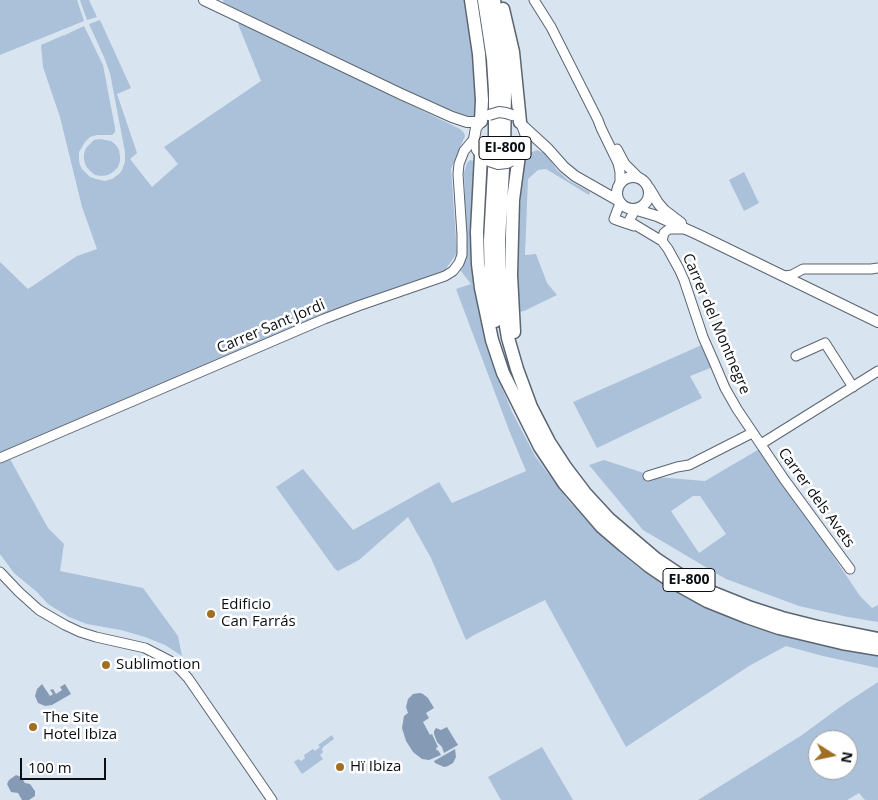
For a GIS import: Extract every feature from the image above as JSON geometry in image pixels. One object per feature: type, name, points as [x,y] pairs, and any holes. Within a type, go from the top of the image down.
[{"type":"highway","points":[[471,0],[479,54],[483,119]]},
{"type":"highway","name":"EI-800","points":[[484,0],[493,59],[495,92],[495,142],[490,240],[491,288],[494,313],[504,360],[520,405],[540,446],[564,483],[602,527],[649,566],[671,581],[696,595],[747,617],[779,628],[842,643],[878,649]]},
{"type":"highway","name":"EI-800","points":[[494,0],[505,93],[499,240],[500,287],[508,338],[517,369],[531,407],[550,442],[566,468],[585,493],[609,519],[656,559],[676,573],[701,587],[751,608],[818,628],[878,639]]},
{"type":"highway","points":[[501,0],[513,52],[519,121]]},
{"type":"highway","points":[[517,156],[513,200],[512,310],[517,369]]},
{"type":"highway","points":[[483,157],[477,232],[481,288],[492,340],[503,373],[520,405]]},
{"type":"main road","points":[[204,0],[221,4],[452,117],[467,122],[483,119],[499,112],[506,113],[519,121],[575,176],[619,202],[627,209],[657,216],[878,322]]},
{"type":"main road","points":[[452,117],[465,126],[474,138]]},
{"type":"main road","points":[[483,119],[475,131],[474,138],[476,147],[483,157],[502,164],[534,145],[548,149]]},
{"type":"main road","points":[[517,156],[526,141],[525,131],[519,121]]},
{"type":"main road","points":[[592,185],[603,187],[620,184],[629,177],[639,178],[643,180],[664,210],[699,235]]},
{"type":"main road","points":[[619,202],[616,193],[620,184]]},
{"type":"main road","points":[[636,210],[642,208],[649,199],[649,188]]},
{"type":"street","points":[[534,0],[546,19],[602,126],[625,164],[639,178]]},
{"type":"street","points":[[602,126],[618,164],[620,184]]},
{"type":"street","name":"Carrer Sant Jordi","points":[[0,458],[305,327],[358,306],[445,276],[453,271],[462,256],[457,180],[464,151],[474,138]]},
{"type":"street","points":[[460,164],[469,154],[483,157]]},
{"type":"street","name":"Carrer del Montnegre","points":[[619,202],[614,219],[640,227],[654,235],[662,241],[674,258],[684,280],[703,337],[725,388],[760,444]]},
{"type":"street","points":[[636,210],[630,219],[632,223],[640,227]]},
{"type":"street","points":[[662,241],[664,233],[668,229],[686,230]]},
{"type":"street","points":[[785,276],[792,275],[803,269],[878,268]]},
{"type":"street","points":[[796,356],[825,343],[853,387]]},
{"type":"street","points":[[760,444],[878,371]]},
{"type":"street","points":[[648,476],[689,465],[752,433]]},
{"type":"street","name":"Carrer dels Avets","points":[[760,444],[850,569]]},
{"type":"street","points":[[0,572],[39,610],[65,625],[88,635],[145,648],[174,663],[188,678],[272,800]]},
{"type":"shaded area","points":[[0,0],[77,0],[84,21],[0,55]]},
{"type":"shaded area","points":[[80,0],[89,0],[97,17],[87,20]]},
{"type":"shaded area","points":[[223,0],[466,0],[477,81],[474,118],[469,119],[448,111],[224,4]]},
{"type":"shaded area","points":[[100,20],[131,88],[117,94],[137,153],[130,159],[152,187],[178,164],[164,147],[261,81],[238,24],[241,22],[460,129],[464,133],[465,136],[451,169],[457,253],[443,273],[0,455],[0,262],[28,289],[77,256],[97,249],[82,207],[60,117],[43,67],[41,45],[84,26],[103,65],[115,132],[112,135],[90,137],[79,152],[80,165],[90,177],[105,181],[119,174],[125,162],[125,152],[110,73],[89,24]]},
{"type":"shaded area","points":[[94,140],[111,141],[116,145],[120,156],[118,167],[108,175],[101,176],[95,175],[90,171],[84,160],[86,148]]},
{"type":"shaded area","points":[[537,150],[546,154],[557,170],[568,180],[590,192],[589,195],[546,169],[538,170],[528,179],[525,255],[536,254],[547,283],[557,295],[524,311],[517,312],[522,171],[530,153]]},
{"type":"shaded area","points":[[470,160],[475,161],[471,242],[475,284],[473,285],[491,355],[512,412],[535,456],[567,499],[597,532],[638,567],[703,606],[748,625],[832,647],[878,656],[878,668],[786,646],[749,666],[626,747],[545,600],[466,640],[431,558],[408,517],[359,560],[338,571],[335,569],[276,487],[303,469],[353,530],[439,482],[452,503],[526,471],[456,289],[471,284],[460,270],[467,254],[463,197],[465,196],[464,173]]},
{"type":"shaded area","points":[[744,172],[759,203],[744,211],[729,180]]},
{"type":"shaded area","points":[[704,344],[713,367],[690,376],[702,398],[597,448],[573,402]]},
{"type":"shaded area","points":[[761,448],[860,596],[872,608],[878,605],[878,622],[799,606],[726,579],[643,530],[589,465],[604,460],[656,477],[705,481]],"holes":[[[693,496],[700,496],[726,534],[699,553],[671,511]]]},
{"type":"shaded area","points":[[10,459],[48,528],[64,544],[60,571],[143,588],[178,636],[182,656],[165,645],[145,637],[121,630],[87,624],[69,617],[48,604],[14,573],[0,554],[0,463]]},
{"type":"shaded area","points":[[878,682],[878,800],[865,800],[859,793],[847,800],[698,800],[808,731],[808,780],[858,780],[858,730],[809,730]]},
{"type":"shaded area","points":[[42,684],[50,696],[53,694],[50,690],[53,689],[56,694],[62,690],[60,687],[65,684],[71,694],[52,705],[45,706],[38,703],[35,696],[37,689]]},
{"type":"shaded area","points":[[420,693],[428,698],[434,708],[426,713],[429,718],[423,722],[430,735],[432,734],[438,747],[436,748],[437,751],[441,755],[429,760],[422,759],[413,752],[406,741],[402,728],[404,716],[408,713],[406,707],[408,699],[413,694]]},
{"type":"shaded area","points":[[447,727],[458,745],[444,753],[442,747],[437,742],[434,731],[436,728],[441,730]]},
{"type":"shaded area","points":[[332,735],[334,739],[323,747],[323,752],[320,755],[323,759],[302,774],[294,762],[298,759],[301,761],[305,758],[304,755],[313,749],[315,751],[320,747],[318,745]]},
{"type":"shaded area","points":[[542,747],[573,800],[501,800],[488,777]]},
{"type":"shaded area","points":[[455,749],[456,757],[453,763],[444,767],[435,763],[434,761]]},
{"type":"shaded area","points":[[16,775],[21,777],[25,783],[30,784],[35,791],[35,796],[29,800],[22,800],[18,793],[11,792],[7,784]]},
{"type":"place","name":"Edificio Can Farrás","points":[[211,614]]},
{"type":"place","name":"Sublimotion","points":[[106,665]]},
{"type":"place","name":"The Site Hotel Ibiza","points":[[33,727]]},
{"type":"place","name":"Hï Ibiza","points":[[340,767]]}]
